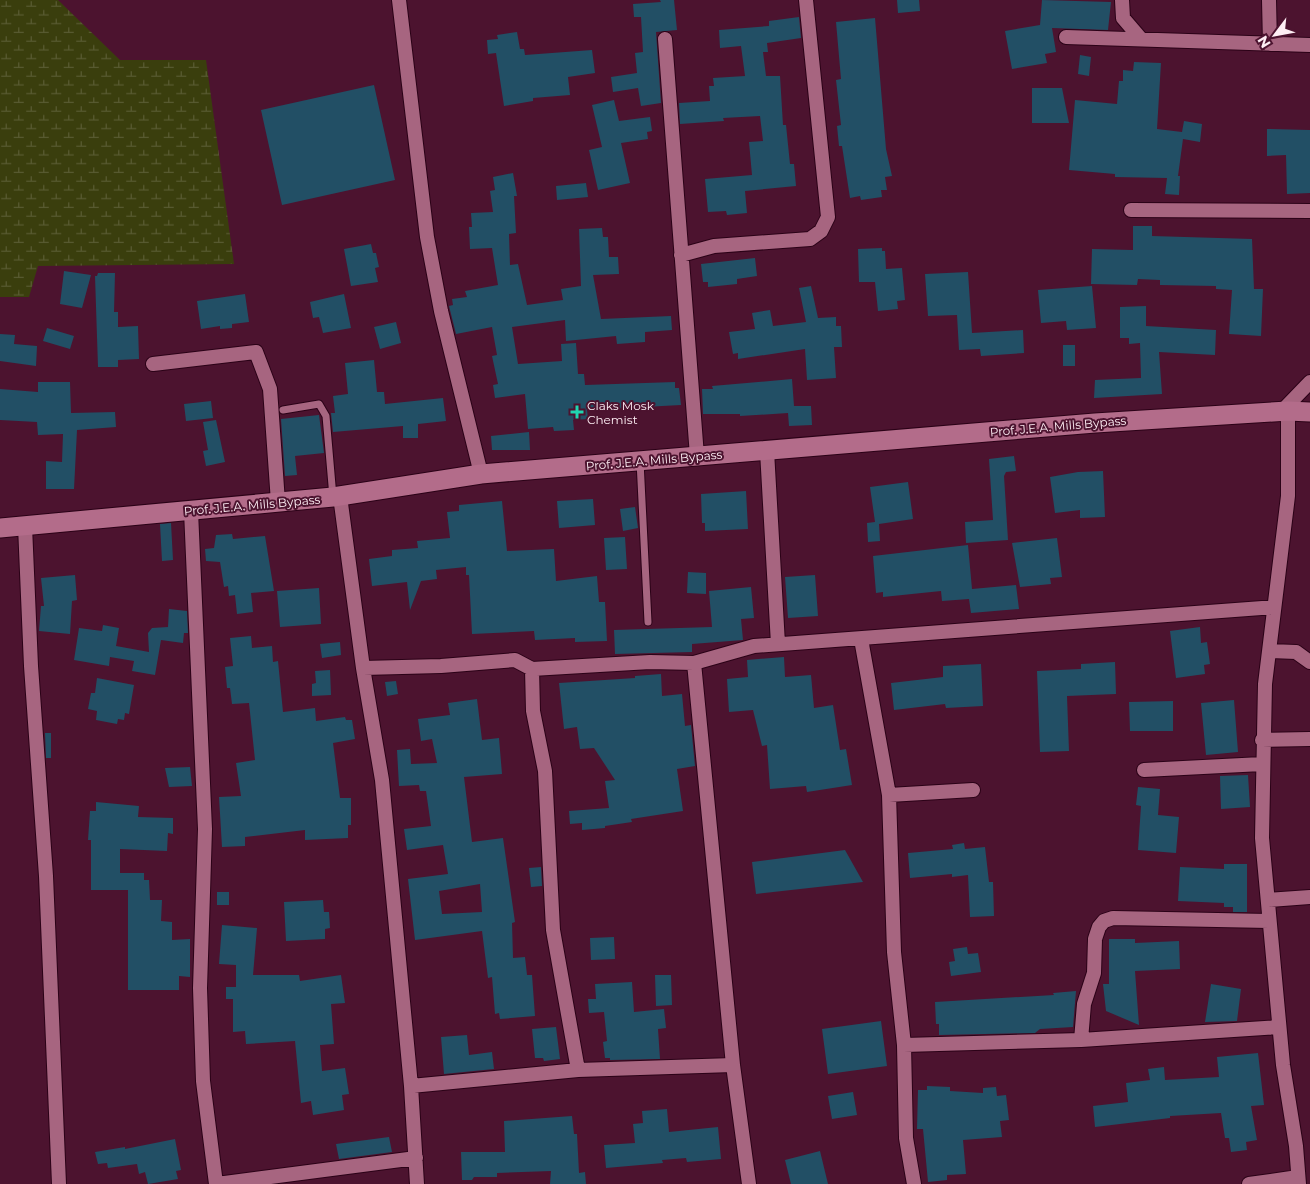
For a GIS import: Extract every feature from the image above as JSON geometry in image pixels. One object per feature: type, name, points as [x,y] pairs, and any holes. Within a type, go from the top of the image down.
[{"type":"street","points":[[399,0],[427,237],[440,311],[481,474]]},
{"type":"street","points":[[681,255],[714,246],[810,239],[821,231],[828,218],[806,0]]},
{"type":"street","points":[[1122,0],[1123,18],[1141,39]]},
{"type":"street","points":[[1269,0],[1270,44]]},
{"type":"street","points":[[1066,37],[1310,45]]},
{"type":"street","points":[[665,40],[697,456]]},
{"type":"street","points":[[1131,210],[1310,211]]},
{"type":"street","points":[[153,364],[256,352],[270,389],[278,502]]},
{"type":"street","points":[[1249,1184],[1298,1180],[1296,1146],[1279,1027],[1262,838],[1262,740],[1269,651],[1288,496],[1285,411],[1310,382]]},
{"type":"street","name":"Prof. J.E.A. Mills Bypass","points":[[0,528],[337,497],[481,474],[1095,423],[1285,411],[1310,412]]},
{"type":"street","points":[[767,451],[778,644]]},
{"type":"street","points":[[337,497],[382,780],[411,1086],[417,1184]]},
{"type":"street","points":[[191,511],[205,829],[200,988],[203,1081],[217,1184],[416,1158]]},
{"type":"street","points":[[25,526],[31,666],[46,876],[59,1184]]},
{"type":"street","points":[[363,668],[441,666],[515,660],[532,669],[650,662],[694,663],[754,646],[1274,607]]},
{"type":"street","points":[[861,639],[889,795],[894,952],[904,1044],[906,1138],[914,1184]]},
{"type":"street","points":[[1269,651],[1296,652],[1310,662]]},
{"type":"street","points":[[694,663],[733,1065],[749,1184]]},
{"type":"street","points":[[532,669],[533,711],[546,771],[553,930],[578,1070]]},
{"type":"street","points":[[1262,740],[1310,739]]},
{"type":"street","points":[[1144,770],[1262,764]]},
{"type":"street","points":[[889,795],[973,790]]},
{"type":"street","points":[[1268,900],[1310,897]]},
{"type":"street","points":[[1081,1040],[1084,1004],[1094,973],[1095,939],[1099,927],[1104,921],[1113,918],[1269,921]]},
{"type":"street","points":[[904,1044],[1081,1040],[1279,1027]]},
{"type":"street","points":[[411,1086],[578,1070],[733,1065]]},
{"type":"lane","points":[[283,410],[319,404],[323,408],[326,416],[337,497]]},
{"type":"lane","points":[[640,460],[648,622]]},
{"type":"green space","points":[[0,0],[58,0],[120,60],[206,60],[234,264],[38,266],[29,297],[0,297]]},
{"type":"building","points":[[660,0],[674,0],[677,30],[656,32],[661,103],[641,106],[638,88],[613,92],[611,77],[637,73],[635,53],[643,52],[641,17],[634,17],[633,4],[661,2]]},
{"type":"building","points":[[897,0],[919,0],[920,11],[898,13]]},
{"type":"building","points":[[1042,0],[1111,2],[1108,30],[1052,28],[1056,52],[1045,54],[1047,63],[1012,69],[1005,31],[1040,25]]},
{"type":"building","points":[[799,17],[801,38],[767,43],[768,52],[763,52],[766,76],[780,76],[783,125],[786,125],[790,164],[794,164],[796,186],[745,191],[747,213],[727,215],[726,211],[708,212],[705,179],[752,175],[749,142],[763,141],[760,116],[723,118],[724,121],[680,124],[679,103],[710,101],[709,86],[714,86],[713,78],[745,76],[741,46],[720,48],[719,30],[769,26],[769,21]]},
{"type":"building","points":[[875,18],[886,149],[892,176],[885,177],[887,190],[881,190],[882,197],[861,200],[860,196],[850,198],[842,146],[839,146],[837,126],[841,125],[836,80],[841,79],[836,22]]},
{"type":"building","points":[[517,32],[520,49],[524,49],[525,55],[592,50],[595,73],[568,77],[570,95],[533,98],[533,101],[504,106],[496,53],[488,54],[487,40],[498,39],[497,35]]},
{"type":"building","points":[[1080,55],[1091,57],[1089,76],[1078,74]]},
{"type":"building","points":[[1134,62],[1161,63],[1157,129],[1182,132],[1184,121],[1202,124],[1200,142],[1183,139],[1178,176],[1180,176],[1179,195],[1165,194],[1167,178],[1115,177],[1115,174],[1069,170],[1075,100],[1117,104],[1119,81],[1123,81],[1123,70],[1133,71]]},
{"type":"building","points":[[374,85],[395,180],[282,205],[261,110]]},
{"type":"building","points":[[1032,88],[1062,88],[1069,123],[1032,123]]},
{"type":"building","points":[[614,100],[619,121],[650,117],[652,131],[647,132],[648,139],[621,143],[630,183],[598,190],[589,150],[602,147],[592,105]]},
{"type":"building","points":[[1267,129],[1310,130],[1310,193],[1287,194],[1286,155],[1267,156]]},
{"type":"building","points":[[513,173],[517,196],[514,196],[516,233],[509,234],[510,265],[518,264],[527,305],[563,300],[561,289],[581,286],[579,229],[602,228],[603,237],[608,237],[609,257],[618,257],[619,274],[593,275],[601,319],[671,316],[672,330],[645,332],[645,342],[617,344],[616,336],[566,341],[565,320],[512,327],[518,364],[562,361],[561,344],[576,343],[578,374],[584,374],[585,385],[675,382],[675,388],[679,388],[681,405],[587,410],[588,419],[573,420],[574,430],[554,431],[553,427],[528,429],[525,394],[495,398],[493,385],[498,384],[492,356],[497,355],[492,327],[456,334],[449,306],[453,305],[452,299],[467,297],[465,291],[498,285],[492,248],[470,249],[469,227],[472,227],[471,213],[493,212],[490,191],[495,190],[493,177]]},
{"type":"building","points":[[586,183],[588,197],[557,200],[556,186]]},
{"type":"building","points":[[1133,226],[1152,226],[1152,236],[1252,239],[1254,289],[1263,289],[1261,336],[1229,334],[1232,290],[1216,289],[1216,286],[1160,285],[1160,280],[1138,279],[1137,285],[1091,284],[1092,249],[1133,250]]},
{"type":"building","points":[[371,244],[373,253],[376,253],[379,267],[375,268],[378,282],[351,286],[344,249]]},
{"type":"building","points":[[882,248],[882,251],[885,251],[886,269],[902,268],[905,300],[897,301],[898,309],[878,311],[875,282],[859,282],[858,249]]},
{"type":"building","points":[[755,258],[757,276],[737,279],[737,284],[708,287],[708,282],[703,282],[701,264]]},
{"type":"building","points":[[64,271],[91,275],[82,308],[60,304]]},
{"type":"building","points":[[968,272],[972,333],[1023,330],[1024,353],[981,356],[980,349],[959,350],[957,315],[928,316],[925,274]]},
{"type":"building","points":[[98,273],[115,273],[114,312],[118,312],[118,327],[138,326],[139,359],[118,360],[118,367],[98,367],[95,276]]},
{"type":"building","points":[[811,286],[818,318],[836,317],[836,326],[841,326],[842,347],[834,347],[836,378],[807,380],[805,349],[738,359],[738,353],[733,354],[729,332],[755,329],[752,313],[770,310],[773,326],[806,322],[799,288]]},
{"type":"building","points":[[1092,286],[1096,328],[1067,330],[1066,321],[1041,323],[1038,290]]},
{"type":"building","points":[[245,294],[249,322],[232,324],[232,328],[220,329],[220,326],[201,329],[197,301]]},
{"type":"building","points":[[344,294],[351,328],[323,333],[319,317],[313,318],[310,302]]},
{"type":"building","points":[[1146,306],[1146,326],[1216,330],[1215,355],[1159,352],[1162,394],[1094,398],[1095,380],[1141,378],[1140,343],[1129,344],[1129,338],[1120,338],[1120,307]]},
{"type":"building","points":[[396,322],[401,343],[380,349],[374,327]]},
{"type":"building","points":[[47,328],[74,336],[70,349],[43,341]]},
{"type":"building","points":[[0,334],[15,335],[14,344],[37,346],[36,366],[0,361]]},
{"type":"building","points":[[1063,345],[1075,345],[1075,366],[1063,366]]},
{"type":"building","points":[[374,360],[377,392],[384,392],[385,404],[443,398],[446,421],[418,424],[418,438],[403,438],[403,426],[333,432],[331,413],[335,413],[333,396],[348,394],[345,363]]},
{"type":"building","points":[[792,379],[794,406],[811,406],[812,425],[789,426],[788,413],[740,416],[740,414],[703,414],[702,389],[713,389],[712,386]]},
{"type":"building","points":[[38,382],[70,382],[71,413],[115,412],[116,427],[77,430],[74,489],[46,489],[46,461],[62,462],[63,434],[38,435],[37,422],[0,420],[0,389],[38,392]]},
{"type":"building","points":[[211,401],[213,418],[186,421],[184,404]]},
{"type":"building","points":[[319,415],[324,453],[295,456],[297,475],[285,476],[281,419]]},
{"type":"building","points":[[216,420],[225,462],[206,466],[203,451],[208,450],[203,422]]},
{"type":"building","points":[[529,432],[530,450],[492,450],[491,436]]},
{"type":"building","points":[[1014,456],[1016,471],[1006,472],[1004,476],[1008,540],[966,543],[965,522],[993,520],[989,459]]},
{"type":"building","points":[[1103,471],[1105,517],[1080,518],[1080,510],[1055,513],[1050,477],[1078,472]]},
{"type":"building","points":[[908,482],[913,519],[879,524],[880,541],[868,542],[867,523],[875,522],[870,487]]},
{"type":"building","points":[[746,491],[748,529],[705,531],[705,523],[702,523],[701,494]]},
{"type":"building","points":[[593,499],[595,525],[559,528],[557,501]]},
{"type":"building","points":[[502,501],[507,551],[554,549],[556,581],[597,576],[599,602],[605,602],[607,641],[575,642],[575,638],[535,640],[534,631],[472,634],[469,575],[466,575],[466,567],[436,570],[437,579],[421,581],[410,610],[407,582],[372,586],[369,559],[392,556],[392,550],[418,548],[417,541],[450,538],[447,512],[459,511],[459,505]]},
{"type":"building","points":[[635,507],[638,528],[623,531],[620,509]]},
{"type":"building","points":[[171,523],[173,560],[162,561],[160,524]]},
{"type":"building","points":[[232,534],[233,539],[265,536],[274,591],[251,593],[253,612],[237,614],[235,595],[229,596],[228,586],[224,587],[220,562],[206,561],[205,549],[214,548],[216,535]]},
{"type":"building","points":[[625,537],[627,569],[606,570],[604,538]]},
{"type":"building","points":[[1057,538],[1062,577],[1050,578],[1051,584],[1020,587],[1012,543]]},
{"type":"building","points":[[968,545],[972,589],[1016,585],[1019,609],[971,613],[969,599],[942,601],[941,591],[883,597],[883,592],[876,593],[873,556]]},
{"type":"building","points":[[688,572],[706,573],[706,594],[687,593]]},
{"type":"building","points":[[75,575],[77,600],[72,601],[70,634],[39,631],[41,606],[44,606],[41,578]]},
{"type":"building","points":[[815,575],[818,616],[788,618],[785,577]]},
{"type":"building","points":[[751,587],[754,618],[741,619],[743,640],[692,644],[692,652],[615,654],[614,630],[712,627],[709,591]]},
{"type":"building","points":[[319,588],[321,624],[280,627],[277,591]]},
{"type":"building","points":[[169,609],[187,611],[188,633],[184,633],[183,643],[161,640],[155,675],[132,671],[134,661],[110,657],[109,666],[74,660],[79,628],[102,631],[103,625],[119,628],[116,646],[149,652],[148,633],[152,628],[168,627]]},
{"type":"building","points":[[1200,627],[1201,643],[1207,642],[1210,664],[1204,665],[1205,674],[1176,678],[1170,631]]},
{"type":"building","points":[[251,636],[252,648],[272,646],[273,662],[278,661],[283,712],[315,708],[316,721],[345,717],[346,720],[352,720],[355,739],[333,743],[340,798],[351,798],[351,825],[348,825],[348,838],[305,840],[305,830],[245,837],[245,846],[222,847],[219,797],[241,796],[236,763],[255,760],[249,703],[232,704],[230,688],[227,688],[225,667],[233,666],[230,638]]},
{"type":"building","points":[[340,642],[341,655],[322,658],[320,644]]},
{"type":"building","points":[[784,657],[785,677],[811,675],[814,708],[833,705],[840,750],[846,749],[852,785],[807,792],[806,786],[770,789],[767,745],[762,746],[753,710],[729,712],[727,679],[748,677],[747,660]]},
{"type":"building","points":[[1115,662],[1116,694],[1067,696],[1069,751],[1040,752],[1037,671],[1081,669],[1081,664]]},
{"type":"building","points":[[981,664],[983,706],[946,708],[945,704],[894,710],[891,683],[943,677],[943,666]]},
{"type":"building","points":[[330,670],[331,695],[312,696],[312,684],[316,683],[315,671]]},
{"type":"building","points":[[661,674],[662,696],[682,694],[685,726],[691,725],[695,766],[677,769],[683,811],[631,819],[632,822],[605,826],[605,828],[582,830],[582,823],[570,824],[569,811],[609,808],[605,781],[615,780],[594,748],[580,749],[577,727],[564,729],[559,683],[635,678],[635,676]]},
{"type":"building","points":[[97,678],[134,685],[129,714],[125,713],[124,720],[118,719],[117,724],[96,720],[97,711],[88,709],[91,693],[95,693]]},
{"type":"building","points":[[396,681],[398,694],[387,696],[385,682]]},
{"type":"building","points":[[477,699],[482,740],[499,738],[502,774],[464,777],[472,842],[503,838],[515,922],[512,923],[513,958],[525,957],[527,975],[532,975],[535,1016],[500,1019],[499,1013],[495,1014],[492,977],[488,978],[482,931],[415,940],[408,879],[448,874],[443,845],[407,850],[404,829],[431,826],[426,791],[420,791],[419,785],[399,786],[397,750],[410,749],[411,764],[437,763],[432,739],[421,741],[418,719],[450,715],[448,703]],"holes":[[[480,884],[482,912],[442,914],[439,891]]]},
{"type":"building","points":[[1234,700],[1238,752],[1206,755],[1201,703]]},
{"type":"building","points":[[1173,701],[1173,731],[1130,731],[1129,702]]},
{"type":"building","points":[[45,733],[51,733],[51,758],[46,758]]},
{"type":"building","points":[[190,767],[192,786],[169,787],[165,768]]},
{"type":"building","points":[[1248,775],[1250,807],[1221,809],[1220,776]]},
{"type":"building","points":[[1138,787],[1160,789],[1158,815],[1179,817],[1176,853],[1138,850],[1141,806],[1136,805]]},
{"type":"building","points":[[96,802],[139,806],[138,817],[173,818],[173,834],[168,833],[167,851],[120,849],[120,873],[144,873],[144,880],[149,880],[150,900],[162,900],[161,921],[172,922],[172,940],[190,939],[190,977],[179,976],[179,990],[128,990],[128,890],[91,890],[91,840],[88,840],[90,811],[96,811]]},
{"type":"building","points":[[964,843],[965,849],[985,847],[989,882],[993,882],[994,916],[970,917],[968,875],[952,877],[952,874],[910,878],[908,853],[953,849],[952,845]]},
{"type":"building","points":[[845,850],[863,882],[756,894],[752,862]]},
{"type":"building","points":[[1224,864],[1247,864],[1247,912],[1233,912],[1233,907],[1224,907],[1224,903],[1178,901],[1180,867],[1224,869]]},
{"type":"building","points":[[541,867],[542,886],[531,887],[529,868]]},
{"type":"building","points":[[217,892],[229,892],[229,905],[217,905]]},
{"type":"building","points":[[323,900],[324,912],[329,912],[330,928],[325,929],[325,939],[286,941],[284,902]]},
{"type":"building","points":[[222,925],[257,928],[253,975],[299,975],[300,981],[341,975],[345,1003],[331,1004],[334,1044],[320,1045],[322,1071],[345,1068],[349,1094],[342,1095],[344,1110],[313,1115],[311,1101],[301,1103],[295,1041],[246,1044],[245,1031],[233,1032],[233,999],[226,999],[226,987],[236,987],[236,965],[219,964]]},
{"type":"building","points":[[614,937],[615,959],[591,960],[590,938]]},
{"type":"building","points":[[1109,939],[1135,939],[1135,943],[1179,941],[1180,969],[1135,971],[1139,1025],[1106,1011],[1103,984],[1109,984]]},
{"type":"building","points":[[967,947],[968,954],[978,953],[981,972],[951,976],[949,962],[955,961],[953,949]]},
{"type":"building","points":[[655,975],[671,975],[672,1005],[656,1006]]},
{"type":"building","points":[[632,982],[634,1012],[664,1009],[666,1028],[658,1029],[660,1059],[610,1060],[610,1058],[605,1058],[603,1042],[607,1041],[604,1012],[589,1013],[588,999],[596,999],[595,984]]},
{"type":"building","points":[[1211,984],[1241,989],[1237,1021],[1205,1022]]},
{"type":"building","points":[[1076,991],[1073,1027],[1040,1029],[1035,1033],[939,1035],[939,1024],[936,1024],[935,1002],[1054,995],[1053,993]]},
{"type":"building","points":[[881,1021],[887,1066],[828,1074],[822,1029]]},
{"type":"building","points":[[556,1027],[560,1059],[544,1061],[543,1058],[535,1058],[532,1029]]},
{"type":"building","points":[[467,1035],[469,1055],[492,1052],[494,1069],[444,1074],[441,1037]]},
{"type":"building","points":[[1258,1053],[1264,1105],[1251,1106],[1257,1140],[1246,1142],[1247,1150],[1231,1152],[1229,1138],[1225,1138],[1221,1113],[1170,1116],[1170,1118],[1095,1127],[1093,1106],[1128,1102],[1126,1083],[1150,1080],[1148,1069],[1164,1067],[1165,1080],[1219,1077],[1217,1057]]},
{"type":"building","points":[[927,1086],[950,1087],[950,1091],[983,1093],[983,1088],[996,1087],[997,1096],[1006,1095],[1009,1120],[1000,1121],[1002,1137],[963,1140],[966,1174],[947,1175],[947,1180],[928,1182],[923,1129],[917,1129],[918,1090],[927,1090]]},
{"type":"building","points":[[853,1092],[857,1115],[832,1119],[828,1096]]},
{"type":"building","points":[[667,1109],[669,1132],[718,1127],[721,1159],[687,1162],[686,1158],[662,1160],[663,1163],[606,1168],[604,1145],[635,1143],[633,1124],[643,1123],[642,1111]]},
{"type":"building","points":[[572,1116],[574,1134],[577,1134],[579,1173],[585,1172],[586,1184],[550,1184],[551,1171],[497,1173],[497,1177],[474,1177],[472,1180],[462,1180],[461,1152],[505,1152],[504,1121]]},
{"type":"building","points":[[389,1137],[392,1152],[339,1159],[336,1144]]},
{"type":"building","points":[[175,1139],[181,1170],[176,1171],[178,1179],[148,1184],[145,1172],[139,1174],[137,1164],[108,1168],[107,1163],[98,1164],[95,1152],[125,1147],[125,1149]]},
{"type":"building","points":[[820,1151],[828,1184],[791,1184],[785,1160]]},
{"type":"place","name":"Claks Mosk Chemist","points":[[577,412]]}]
